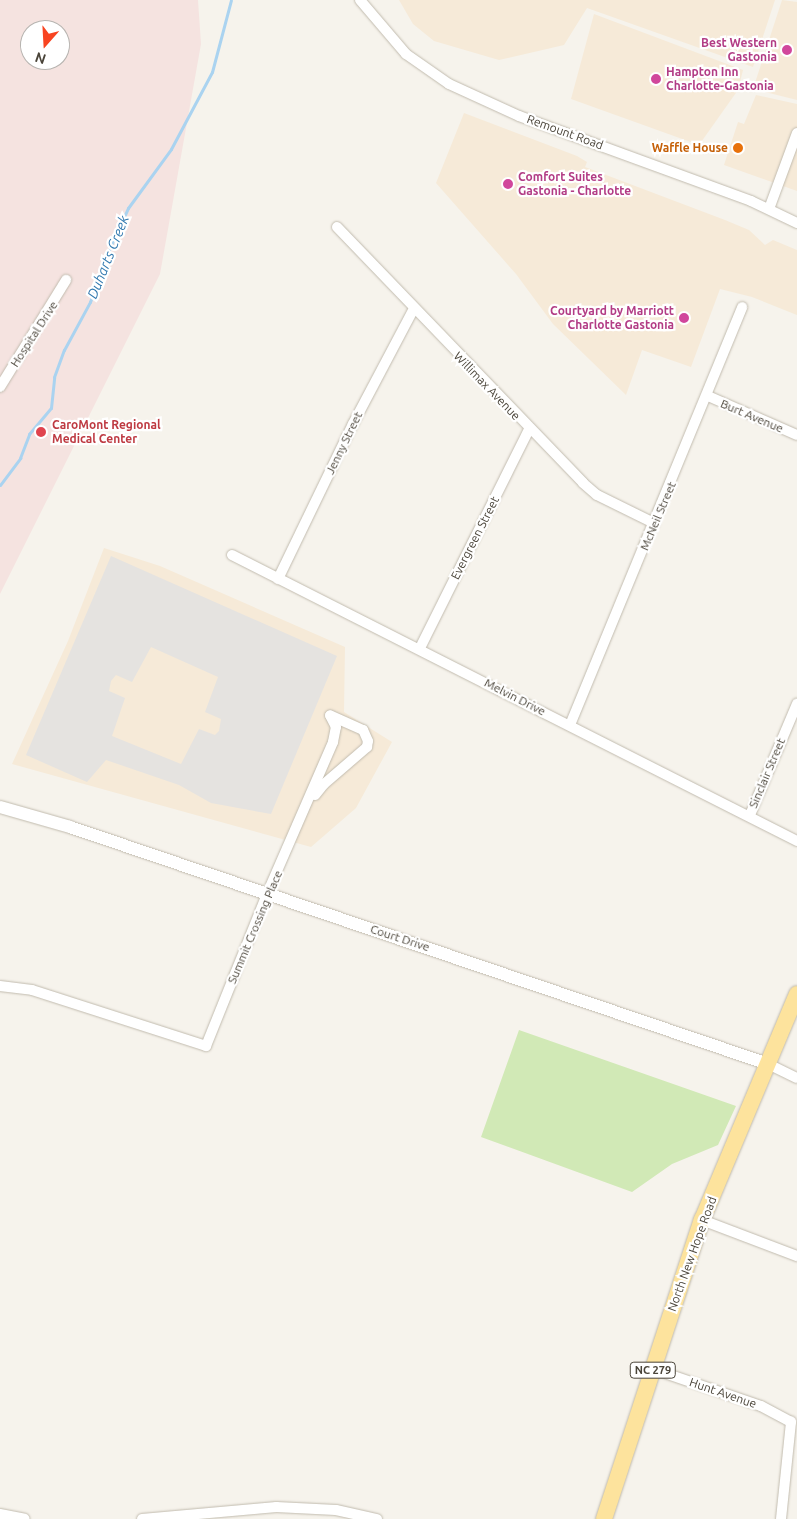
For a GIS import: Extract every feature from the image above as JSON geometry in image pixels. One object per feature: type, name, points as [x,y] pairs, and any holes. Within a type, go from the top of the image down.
[{"type":"main road","name":"North New Hope Road","points":[[604,1519],[702,1220],[797,994]]},
{"type":"street","name":"Remount Road","points":[[360,0],[406,54],[449,84],[510,113],[769,209],[797,223]]},
{"type":"street","points":[[769,209],[797,133]]},
{"type":"street","name":"Willimax Avenue","points":[[337,227],[413,310],[529,429],[597,495],[654,524]]},
{"type":"street","name":"Hospital Drive","points":[[0,387],[66,280]]},
{"type":"street","name":"McNeil Street","points":[[570,725],[708,396],[742,307]]},
{"type":"street","name":"Jenny Street","points":[[278,578],[353,424],[413,310]]},
{"type":"street","name":"Burt Avenue","points":[[708,396],[797,435]]},
{"type":"street","name":"Evergreen Street","points":[[420,648],[529,429]]},
{"type":"street","name":"Melvin Drive","points":[[232,555],[420,648],[797,841]]},
{"type":"street","name":"Sinclair Street","points":[[750,816],[797,704]]},
{"type":"street","name":"Summit Crossing Place","points":[[0,986],[49,995],[206,1046],[267,894],[306,808],[333,742],[336,727],[330,715],[363,730],[368,741],[367,747],[324,784],[306,808]]},
{"type":"street","name":"Court Drive","points":[[0,807],[70,827],[768,1064],[797,1078]]},
{"type":"street","points":[[702,1220],[797,1256]]},
{"type":"street","name":"Hunt Avenue","points":[[653,1369],[761,1406],[794,1421]]},
{"type":"street","points":[[781,1519],[794,1421]]},
{"type":"street","points":[[142,1519],[255,1507],[291,1507],[336,1510],[377,1519]]},
{"type":"street","points":[[0,1514],[25,1519]]},
{"type":"shaded area","name":"CaroMont Regional Medical Center","points":[[0,0],[198,0],[201,44],[160,274],[0,594]]},
{"type":"shaded area","points":[[399,0],[775,0],[753,67],[587,8],[564,45],[499,60],[434,41],[413,24]]},
{"type":"shaded area","points":[[782,0],[797,2],[797,100],[753,89]]},
{"type":"shaded area","points":[[594,14],[743,70],[738,90],[699,145],[571,99]]},
{"type":"shaded area","points":[[756,95],[797,104],[797,191],[724,165],[738,122],[744,124]]},
{"type":"shaded area","points":[[464,113],[577,156],[587,162],[585,167],[749,230],[765,245],[773,240],[797,250],[797,315],[752,297],[720,289],[691,367],[642,350],[626,395],[553,324],[516,274],[436,183]]},
{"type":"shaded area","points":[[104,548],[160,566],[345,647],[344,712],[392,742],[356,808],[311,847],[12,764],[68,641]]},
{"type":"shaded area","points":[[111,556],[337,656],[271,814],[211,803],[179,785],[106,760],[87,782],[26,755]],"holes":[[[151,647],[218,677],[205,712],[221,719],[219,731],[215,735],[199,729],[181,764],[112,736],[125,698],[109,691],[111,681],[116,675],[132,682]]]},
{"type":"green space","points":[[519,1030],[736,1106],[718,1145],[672,1164],[632,1192],[481,1137]]},
{"type":"waterway","name":"Duharts Creek","points":[[0,485],[20,458],[29,434],[51,408],[54,377],[64,350],[90,302],[106,256],[128,208],[171,149],[212,72],[231,0]]},
{"type":"place","name":"Best Western Gastonia","points":[[787,50]]},
{"type":"place","name":"Hampton Inn Charlotte-Gastonia","points":[[656,79]]},
{"type":"place","name":"Waffle House","points":[[738,148]]},
{"type":"place","name":"Comfort Suites Gastonia - Charlotte","points":[[508,184]]},
{"type":"place","name":"Courtyard by Marriott Charlotte Gastonia","points":[[684,318]]},
{"type":"place","name":"CaroMont Regional Medical Center","points":[[41,432]]}]
